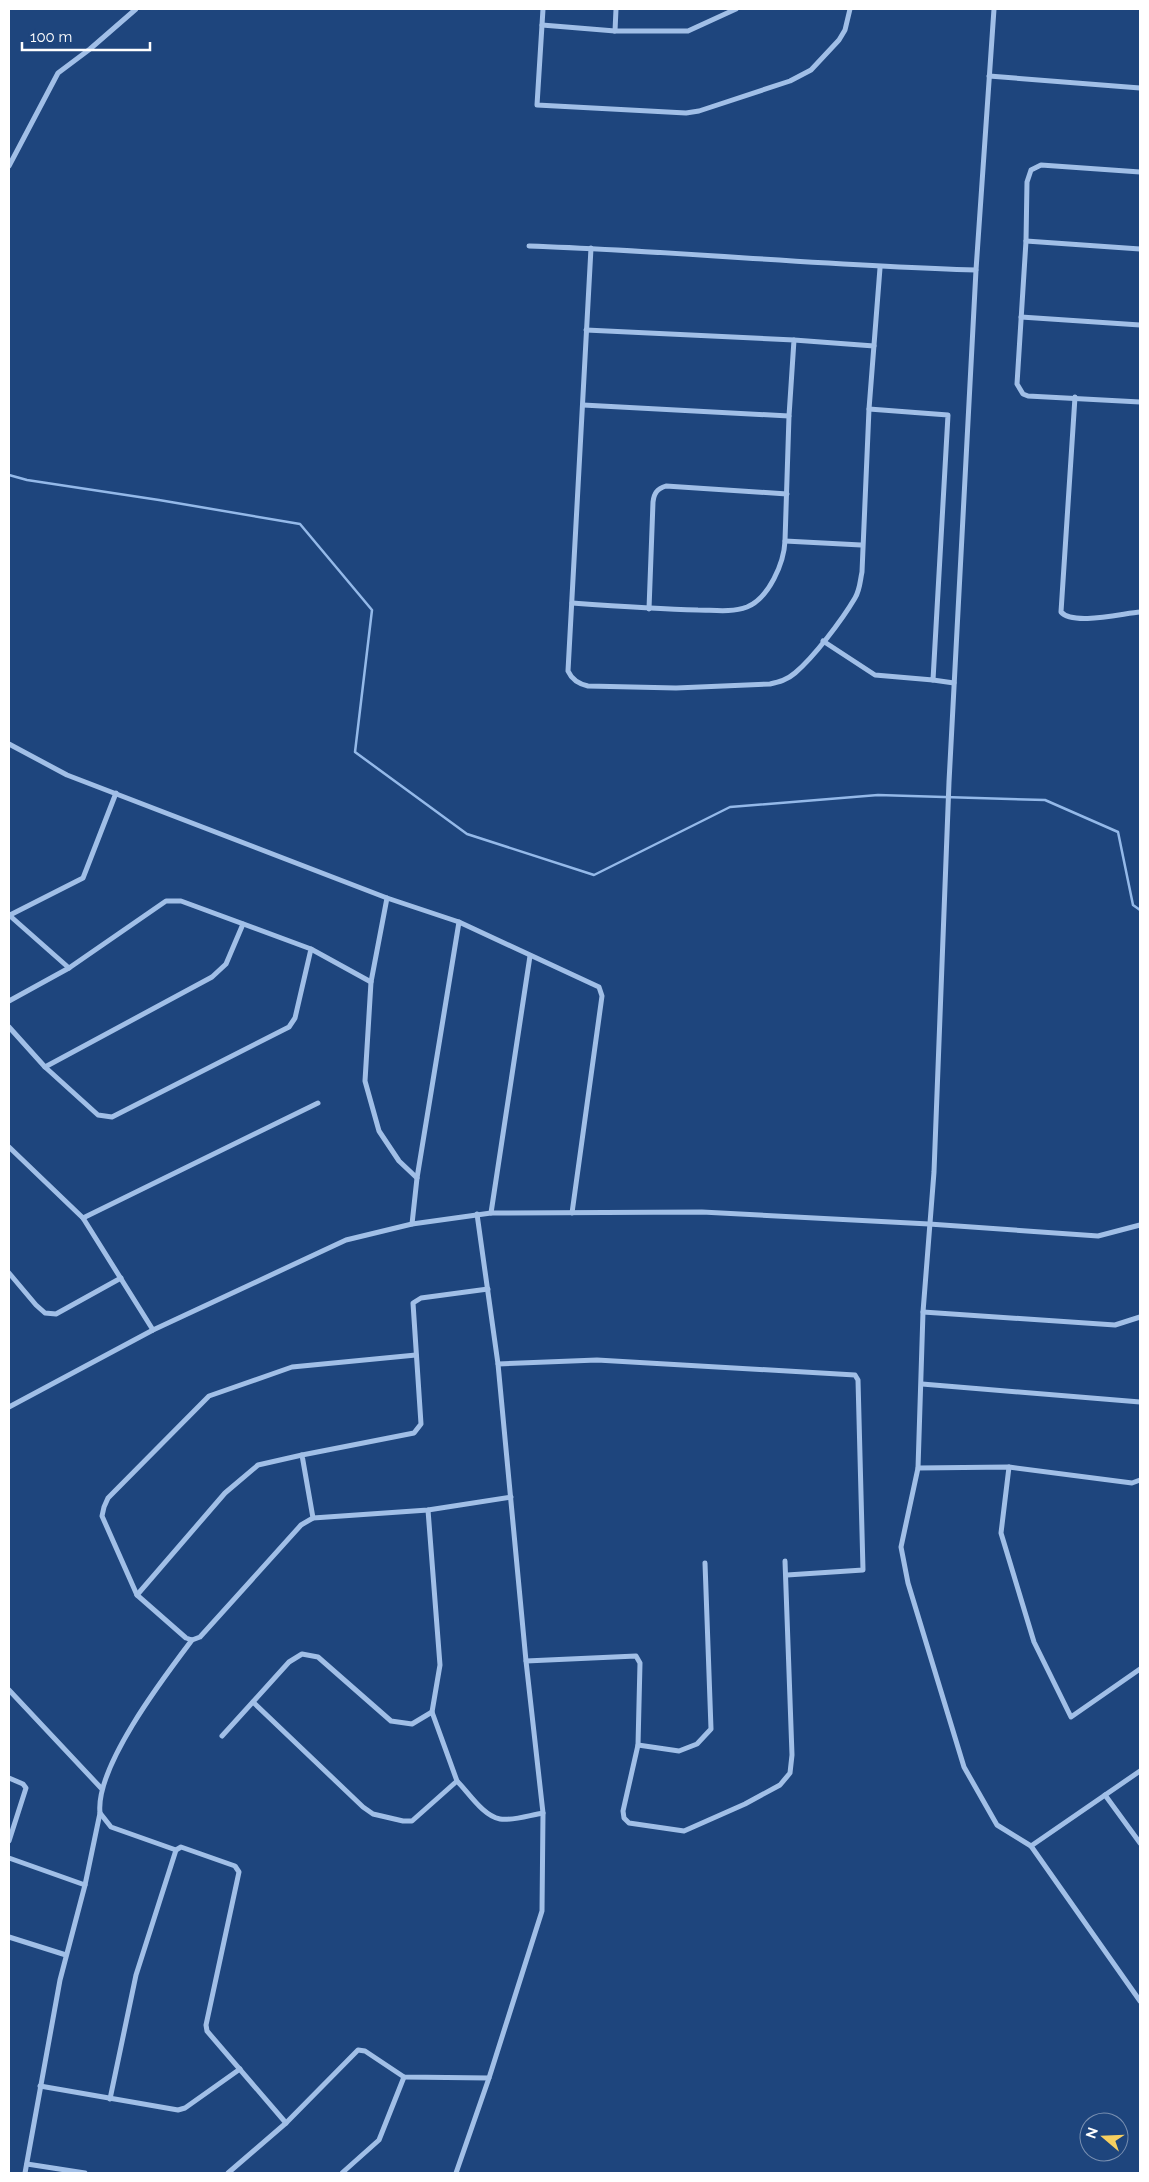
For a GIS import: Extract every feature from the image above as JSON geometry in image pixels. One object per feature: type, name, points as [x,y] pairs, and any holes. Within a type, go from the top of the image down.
[{"type":"street","points":[[9,166],[58,73],[136,9]]},
{"type":"street","points":[[543,9],[537,105],[686,113],[699,111],[790,81],[811,70],[839,40],[845,30],[850,9]]},
{"type":"street","points":[[615,31],[616,9]]},
{"type":"street","points":[[542,25],[615,31],[688,31],[736,9]]},
{"type":"street","points":[[994,9],[976,270],[954,682],[934,1165],[924,1312],[918,1468],[901,1548],[911,1592],[964,1767],[997,1825],[1031,1846],[1140,2001]]},
{"type":"street","points":[[989,76],[1140,88]]},
{"type":"street","points":[[1140,172],[1041,165],[1031,170],[1027,182],[1026,241],[1017,384],[1019,390],[1028,396],[1075,397],[1140,402]]},
{"type":"street","points":[[1026,241],[1140,249]]},
{"type":"street","points":[[529,246],[591,248],[880,268],[976,270]]},
{"type":"street","points":[[591,248],[568,671],[570,677],[588,686],[676,688],[770,684],[783,681],[794,674],[823,641],[855,597],[860,587],[869,409],[880,268]]},
{"type":"street","points":[[1021,317],[1140,325]]},
{"type":"street","points":[[586,330],[794,340],[874,346]]},
{"type":"street","points":[[572,603],[649,609],[733,610],[747,607],[756,601],[776,575],[784,553],[794,340]]},
{"type":"street","points":[[1075,397],[1061,612],[1067,617],[1100,618],[1140,612]]},
{"type":"street","points":[[583,405],[789,416]]},
{"type":"street","points":[[869,409],[948,415],[933,680]]},
{"type":"street","points":[[649,609],[655,492],[666,486],[787,494]]},
{"type":"street","points":[[785,541],[861,545]]},
{"type":"street","points":[[823,641],[875,675],[954,682]]},
{"type":"street","points":[[9,744],[67,775],[388,898],[459,922],[599,987],[602,996],[572,1213]]},
{"type":"street","points":[[69,968],[9,915],[82,878],[116,793]]},
{"type":"street","points":[[388,898],[371,982],[365,1081],[379,1131],[399,1161],[417,1178]]},
{"type":"street","points":[[9,1001],[69,968],[166,901],[181,901],[311,949],[371,982]]},
{"type":"street","points":[[412,1224],[417,1178],[459,922]]},
{"type":"street","points":[[45,1067],[212,977],[226,964],[242,924]]},
{"type":"street","points":[[9,1027],[45,1067],[98,1115],[112,1118],[281,1033],[295,1018],[311,949]]},
{"type":"street","points":[[491,1213],[530,956]]},
{"type":"street","points":[[83,1218],[318,1102]]},
{"type":"street","points":[[9,1147],[83,1218],[153,1330]]},
{"type":"street","points":[[9,1406],[153,1330],[346,1240],[412,1224],[491,1213],[702,1212],[929,1224],[1098,1236],[1140,1225]]},
{"type":"street","points":[[456,2173],[489,2078],[542,1911],[543,1813],[526,1661],[498,1364],[477,1214]]},
{"type":"street","points":[[9,1272],[36,1305],[45,1313],[56,1314],[121,1278]]},
{"type":"street","points":[[138,1595],[225,1493],[258,1465],[302,1454],[414,1433],[421,1424],[413,1304],[421,1298],[488,1289]]},
{"type":"street","points":[[924,1312],[1115,1325],[1140,1317]]},
{"type":"street","points":[[192,1640],[186,1638],[138,1595],[102,1516],[108,1498],[209,1396],[292,1367],[416,1355]]},
{"type":"street","points":[[498,1364],[597,1360],[856,1375],[858,1380],[863,1570],[787,1575]]},
{"type":"street","points":[[922,1384],[1140,1402]]},
{"type":"street","points":[[302,1454],[313,1518]]},
{"type":"street","points":[[918,1468],[1009,1467],[1132,1483],[1140,1480]]},
{"type":"street","points":[[1009,1467],[1001,1533],[1034,1642],[1071,1717],[1140,1669]]},
{"type":"street","points":[[25,2173],[66,1955],[85,1885],[100,1813],[101,1788],[138,1716],[156,1688],[192,1640],[200,1637],[301,1525],[313,1518],[428,1510],[511,1497]]},
{"type":"street","points":[[428,1510],[440,1665],[432,1712],[458,1781],[487,1813],[494,1817],[502,1819],[543,1813]]},
{"type":"street","points":[[526,1661],[636,1656],[640,1663],[638,1745],[623,1811],[624,1818],[629,1823],[684,1831],[745,1804],[780,1785],[790,1774],[792,1755],[785,1561]]},
{"type":"street","points":[[638,1745],[679,1751],[697,1744],[711,1729],[705,1563]]},
{"type":"street","points":[[222,1736],[289,1662],[302,1654],[318,1657],[391,1721],[412,1724],[432,1712]]},
{"type":"street","points":[[9,1690],[101,1788]]},
{"type":"street","points":[[253,1702],[373,1814],[412,1821],[458,1781]]},
{"type":"street","points":[[1031,1846],[1140,1771]]},
{"type":"street","points":[[9,1778],[23,1784],[26,1788],[9,1841]]},
{"type":"street","points":[[1105,1795],[1140,1843]]},
{"type":"street","points":[[100,1813],[111,1826],[176,1850]]},
{"type":"street","points":[[110,2099],[136,1975],[176,1850],[181,1847],[235,1866],[239,1872],[206,2025],[207,2031],[286,2123]]},
{"type":"street","points":[[9,1858],[85,1885]]},
{"type":"street","points":[[9,1937],[66,1955]]},
{"type":"street","points":[[228,2173],[286,2123],[358,2050],[365,2051],[404,2077],[489,2078]]},
{"type":"street","points":[[40,2086],[178,2110],[185,2108],[240,2069]]},
{"type":"street","points":[[342,2173],[379,2140],[404,2077]]},
{"type":"street","points":[[27,2164],[85,2173]]},
{"type":"waterway","points":[[9,475],[27,480],[300,524],[372,610],[355,752],[467,834],[594,875],[730,807],[878,795],[1045,800],[1118,832],[1133,905],[1140,910]]}]
